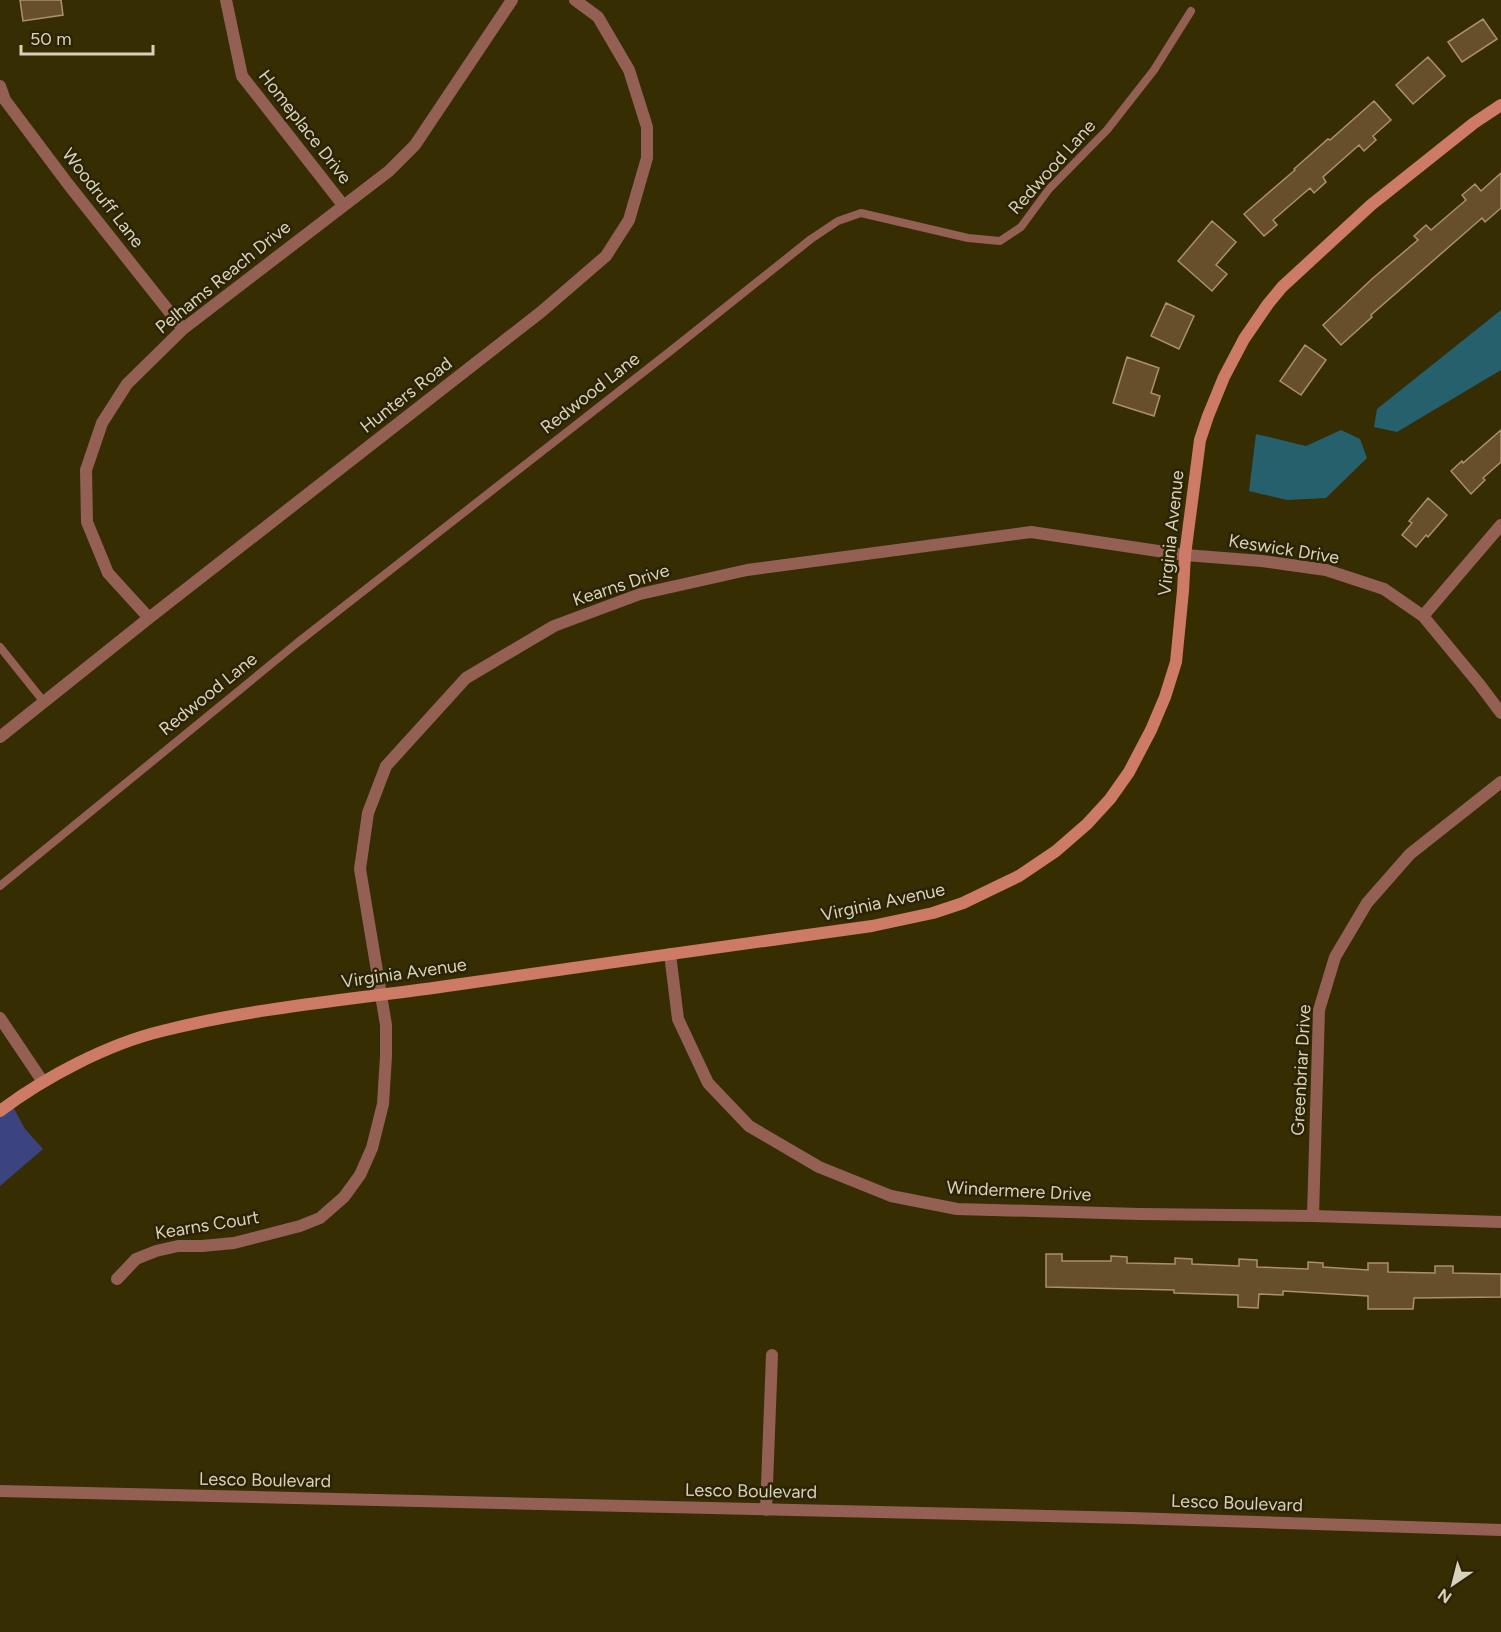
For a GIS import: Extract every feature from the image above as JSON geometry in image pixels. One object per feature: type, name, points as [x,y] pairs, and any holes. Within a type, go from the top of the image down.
[{"type":"street","name":"Homeplace Drive","points":[[226,0],[242,76],[343,205]]},
{"type":"street","name":"Pelhams Reach Drive","points":[[149,618],[108,573],[87,522],[86,470],[102,423],[127,384],[183,329],[389,171],[415,145],[513,0]]},
{"type":"street","name":"Hunters Road","points":[[0,737],[542,312],[606,256],[629,220],[647,158],[647,127],[629,70],[598,17],[575,0]]},
{"type":"street","name":"Woodruff Lane","points":[[0,86],[5,100],[68,184],[183,329]]},
{"type":"street","name":"Virginia Avenue","points":[[0,1111],[43,1082],[66,1070],[108,1050],[161,1031],[234,1016],[325,1002],[872,926],[933,913],[963,903],[1010,880],[1056,851],[1110,800],[1129,772],[1151,730],[1165,696],[1176,662],[1185,555],[1200,441],[1224,377],[1244,339],[1281,288],[1371,205],[1474,123],[1501,105]]},
{"type":"street","points":[[1423,616],[1501,525]]},
{"type":"street","name":"Kearns Drive","points":[[381,995],[360,869],[368,813],[386,766],[466,678],[554,626],[640,594],[747,570],[1031,532],[1185,555]]},
{"type":"street","name":"Keswick Drive","points":[[1185,555],[1262,561],[1326,570],[1384,589],[1423,616],[1501,713]]},
{"type":"street","name":"Greenbriar Drive","points":[[1312,1216],[1319,1010],[1335,957],[1367,903],[1410,854],[1501,782]]},
{"type":"street","name":"Windermere Drive","points":[[670,954],[678,1019],[708,1083],[749,1126],[819,1167],[891,1196],[957,1209],[1501,1222]]},
{"type":"street","name":"Kearns Court","points":[[117,1279],[136,1259],[156,1251],[178,1246],[234,1243],[300,1226],[320,1218],[344,1197],[360,1175],[372,1148],[383,1104],[386,1025],[381,995]]},
{"type":"street","points":[[0,1018],[43,1082]]},
{"type":"street","points":[[766,1510],[772,1355]]},
{"type":"street","name":"Lesco Boulevard","points":[[0,1491],[1131,1518],[1501,1530]]},
{"type":"lane","name":"Redwood Lane","points":[[0,886],[297,643],[838,221],[861,213],[968,238],[1000,241],[1021,227],[1049,189],[1114,121],[1154,69],[1191,11]]},
{"type":"lane","points":[[0,647],[44,702]]},
{"type":"shaded area","points":[[1501,310],[1501,370],[1397,432],[1374,427],[1377,409]]},
{"type":"shaded area","points":[[1341,430],[1360,439],[1367,458],[1326,498],[1287,500],[1249,491],[1256,434],[1306,446]]},
{"type":"shaded area","points":[[13,1107],[25,1129],[43,1149],[0,1186],[0,1116]]},
{"type":"building","points":[[20,0],[61,0],[63,15],[23,21]]},
{"type":"building","points":[[1483,19],[1497,39],[1462,62],[1448,42]]},
{"type":"building","points":[[1428,57],[1445,76],[1413,104],[1396,85]]},
{"type":"building","points":[[1374,101],[1391,120],[1373,136],[1376,140],[1364,151],[1359,145],[1323,177],[1326,182],[1314,193],[1310,188],[1273,220],[1277,225],[1264,236],[1244,214]]},
{"type":"building","points":[[1501,173],[1501,208],[1485,222],[1482,218],[1371,315],[1372,317],[1341,345],[1323,325],[1418,240],[1414,236],[1426,225],[1431,230],[1466,200],[1462,195],[1475,184],[1481,191]]},
{"type":"building","points":[[1212,221],[1236,242],[1216,265],[1227,274],[1212,291],[1178,261]]},
{"type":"building","points":[[1166,303],[1194,316],[1179,349],[1151,336]]},
{"type":"building","points":[[1305,345],[1326,360],[1301,395],[1280,381]]},
{"type":"building","points":[[1127,357],[1159,368],[1151,393],[1160,396],[1154,416],[1113,403]]},
{"type":"building","points":[[1501,430],[1501,462],[1483,478],[1485,480],[1471,494],[1451,471]]},
{"type":"building","points":[[1428,498],[1447,515],[1416,547],[1402,535],[1412,523],[1409,521]]},
{"type":"building","points":[[1046,1254],[1062,1254],[1062,1261],[1111,1261],[1111,1256],[1127,1257],[1127,1263],[1175,1264],[1175,1258],[1192,1259],[1192,1264],[1239,1266],[1239,1259],[1257,1260],[1257,1267],[1308,1269],[1308,1262],[1323,1263],[1323,1267],[1368,1270],[1368,1263],[1388,1263],[1388,1272],[1435,1273],[1435,1266],[1453,1266],[1453,1273],[1501,1274],[1501,1297],[1414,1298],[1413,1309],[1368,1309],[1368,1296],[1283,1291],[1283,1295],[1259,1294],[1258,1308],[1238,1307],[1238,1295],[1174,1293],[1174,1290],[1046,1287]]}]
